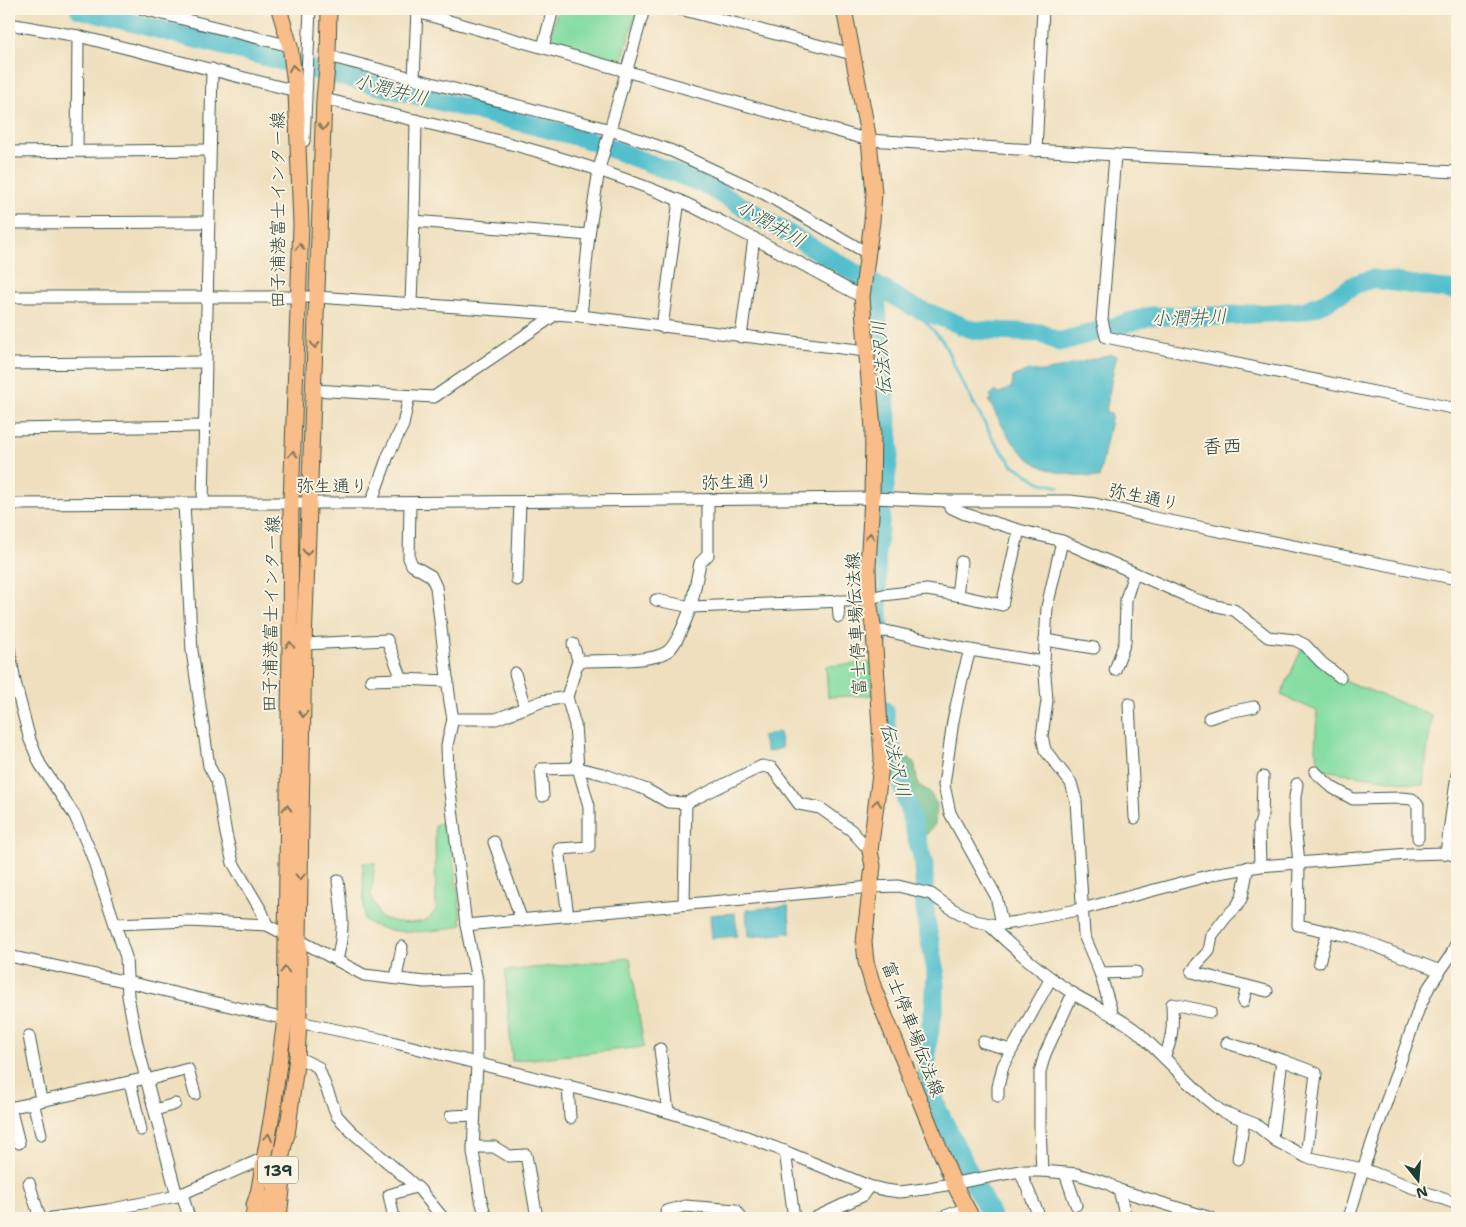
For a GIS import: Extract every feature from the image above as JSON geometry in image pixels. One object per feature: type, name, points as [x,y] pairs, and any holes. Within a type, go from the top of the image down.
[{"type":"highway","name":"139","points":[[268,1218],[288,1123]]},
{"type":"highway","name":"139","points":[[253,1218],[258,1194]]},
{"type":"main road","name":"田子浦港富士インター線","points":[[279,9],[290,46],[296,91],[301,225],[291,503],[290,634],[292,1020],[297,1057],[288,1123],[279,1218]]},
{"type":"main road","name":"田子浦港富士インター線","points":[[292,938],[312,390],[329,9]]},
{"type":"main road","name":"富士停車場伝法線","points":[[844,9],[869,140],[874,193],[862,294],[872,429],[872,498],[868,566],[875,598],[879,632],[882,760],[870,851],[873,866],[864,942],[866,962],[874,989],[970,1213]]},
{"type":"main road","name":"田子浦港富士インター線","points":[[248,1218],[258,1194],[273,1109],[292,1020]]},
{"type":"street","points":[[145,9],[290,46]]},
{"type":"street","points":[[301,225],[310,9]]},
{"type":"street","points":[[542,47],[553,9]]},
{"type":"street","points":[[581,316],[589,235],[600,166],[644,9]]},
{"type":"street","points":[[680,9],[852,54]]},
{"type":"street","points":[[1036,151],[1043,9]]},
{"type":"street","points":[[414,78],[417,10],[869,140],[1036,151],[1457,172]]},
{"type":"street","points":[[9,24],[78,36],[296,91]]},
{"type":"street","points":[[77,150],[78,36]]},
{"type":"street","points":[[328,56],[414,78],[672,151],[764,194],[867,253]]},
{"type":"street","points":[[203,503],[212,69]]},
{"type":"street","points":[[324,99],[600,166],[679,200],[862,294]]},
{"type":"street","points":[[410,303],[416,120]]},
{"type":"street","points":[[9,152],[209,150]]},
{"type":"street","points":[[1115,155],[1102,320],[1106,337],[1457,409]]},
{"type":"street","points":[[662,327],[679,200]]},
{"type":"street","points":[[414,221],[589,235]]},
{"type":"street","points":[[9,223],[208,222]]},
{"type":"street","points":[[741,337],[754,238]]},
{"type":"street","points":[[9,297],[317,297],[581,316],[866,351]]},
{"type":"street","points":[[312,390],[434,397],[555,315]]},
{"type":"street","points":[[9,364],[205,362]]},
{"type":"street","points":[[371,503],[388,456],[403,425],[409,396]]},
{"type":"street","points":[[9,429],[204,426]]},
{"type":"street","name":"弥生通り","points":[[9,504],[410,503],[872,498],[947,501],[1070,501],[1095,504],[1150,517],[1457,579]]},
{"type":"street","points":[[568,916],[559,849],[589,847],[589,806],[578,768],[575,725],[567,697],[577,664],[584,661],[644,659],[660,656],[668,651],[675,642],[692,607],[700,563],[708,555],[708,500]]},
{"type":"street","points":[[947,501],[950,507],[965,514],[1062,541],[1134,574],[1208,604],[1234,610],[1268,637],[1295,640],[1305,644],[1320,662],[1340,677]]},
{"type":"street","points":[[517,580],[520,502]]},
{"type":"street","points":[[184,503],[192,651],[209,766],[217,781],[232,863],[268,925]]},
{"type":"street","points":[[410,503],[408,558],[412,565],[431,576],[436,588],[453,719],[447,746],[448,775],[466,925],[477,980],[477,1062],[473,1147],[481,1200],[486,1218]]},
{"type":"street","points":[[656,600],[692,607],[838,601],[875,598],[927,590],[1002,604],[1020,530]]},
{"type":"street","points":[[1062,541],[1047,607],[1044,662],[1047,701],[1042,736],[1045,750],[1071,783],[1076,801],[1084,935],[1100,973],[1113,1016]]},
{"type":"street","points":[[957,595],[961,562]]},
{"type":"street","points":[[1115,670],[1125,642],[1126,599],[1134,574]]},
{"type":"street","points":[[838,601],[839,617]]},
{"type":"street","points":[[879,632],[1044,662]]},
{"type":"street","points":[[304,644],[386,640],[402,679]]},
{"type":"street","points":[[1045,640],[1094,648]]},
{"type":"street","points":[[573,644],[579,663]]},
{"type":"street","points":[[9,648],[15,682],[30,740],[40,764],[75,816],[91,853],[126,956],[128,996],[137,1044],[180,1194],[189,1218]]},
{"type":"street","points":[[970,650],[953,721],[944,785],[950,813],[996,896],[1002,924]]},
{"type":"street","points":[[515,673],[525,708]]},
{"type":"street","points":[[371,680],[448,681]]},
{"type":"street","points":[[453,719],[496,719],[543,701],[567,697]]},
{"type":"street","points":[[1129,704],[1135,818]]},
{"type":"street","points":[[1209,718],[1254,707]]},
{"type":"street","points":[[543,796],[541,769],[578,768],[603,774],[647,790],[668,802],[686,803],[762,766],[772,768],[799,804],[820,808],[851,830],[870,851]]},
{"type":"street","points":[[1316,772],[1334,788],[1353,799],[1401,798],[1412,800],[1418,805],[1418,847]]},
{"type":"street","points":[[466,925],[898,886],[931,894],[952,909],[975,921],[988,924],[1002,924],[1082,909],[1219,873],[1254,866],[1418,847],[1452,854],[1457,775]]},
{"type":"street","points":[[1263,777],[1262,818],[1254,866],[1237,906],[1212,935],[1209,951],[1192,972],[1267,991]]},
{"type":"street","points":[[1297,784],[1295,826],[1299,862],[1298,925],[1352,937],[1440,971]]},
{"type":"street","points":[[684,904],[686,803]]},
{"type":"street","points":[[494,842],[522,921]]},
{"type":"street","points":[[337,960],[343,930],[338,881]]},
{"type":"street","points":[[115,924],[188,921],[268,925],[364,975],[425,982],[477,980]]},
{"type":"street","points":[[988,924],[1014,950],[1073,993],[1128,1023],[1221,1110],[1255,1124],[1276,1141],[1306,1157],[1363,1170],[1457,1204]]},
{"type":"street","points":[[1319,962],[1328,932]]},
{"type":"street","points":[[1349,1218],[1363,1170],[1419,1008],[1429,987],[1451,955],[1457,941]]},
{"type":"street","points":[[396,978],[402,947]]},
{"type":"street","points":[[9,956],[384,1040],[568,1085],[728,1130],[785,1151],[869,1186],[900,1192],[924,1190],[1020,1171],[1042,1170],[1077,1174],[1106,1183],[1119,1190],[1212,1218]]},
{"type":"street","points":[[1100,973],[1136,972]]},
{"type":"street","points":[[998,1096],[1002,1066],[1052,978]]},
{"type":"street","points":[[1243,1002],[1246,986]]},
{"type":"street","points":[[1042,1170],[1040,1072],[1045,1054],[1073,993]]},
{"type":"street","points":[[1164,1057],[1173,1029],[1172,1004],[1210,1012]]},
{"type":"street","points":[[29,1036],[41,1134]]},
{"type":"street","points":[[983,1042],[1011,1050]]},
{"type":"street","points":[[1227,1043],[1316,1073],[1306,1157]]},
{"type":"street","points":[[660,1049],[668,1112]]},
{"type":"street","points":[[297,1057],[318,1067],[337,1116],[351,1131],[415,1187],[444,1218]]},
{"type":"street","points":[[1272,1137],[1282,1060]]},
{"type":"street","points":[[19,1143],[9,1108],[188,1069],[195,1094]]},
{"type":"street","points":[[130,1082],[141,1130]]},
{"type":"street","points":[[568,1085],[570,1118]]},
{"type":"street","points":[[155,1110],[175,1104]]},
{"type":"street","points":[[451,1116],[474,1114]]},
{"type":"street","points":[[1238,1159],[1244,1120]]},
{"type":"street","points":[[473,1147],[494,1147],[509,1156],[526,1156],[537,1218]]},
{"type":"street","points":[[785,1151],[794,1218]]},
{"type":"street","points":[[52,1218],[108,1214],[180,1194],[264,1158]]},
{"type":"street","points":[[1020,1171],[1040,1218]]},
{"type":"street","points":[[1065,1173],[1076,1205]]},
{"type":"street","points":[[29,1183],[40,1218]]},
{"type":"street","points":[[815,1218],[862,1196],[869,1186]]},
{"type":"street","points":[[394,1218],[389,1195],[415,1187]]},
{"type":"street","points":[[1119,1190],[1126,1218]]},
{"type":"street","points":[[666,1211],[685,1206],[736,1210],[740,1218]]},
{"type":"street","points":[[940,1218],[970,1213]]},
{"type":"green space","points":[[558,9],[637,9],[622,61],[617,64],[552,46],[549,41]]},
{"type":"green space","points":[[1302,648],[1348,682],[1432,715],[1423,785],[1322,770],[1315,750],[1317,711],[1281,695]]},
{"type":"green space","points":[[872,663],[874,695],[828,697],[826,666]]},
{"type":"green space","points":[[894,758],[910,758],[915,765],[918,785],[929,791],[937,805],[935,824],[926,835],[911,829],[894,787]]},
{"type":"green space","points":[[448,820],[462,925],[440,930],[411,932],[383,929],[372,925],[364,919],[363,863],[375,863],[371,896],[379,917],[410,923],[428,919],[431,916],[436,910],[435,825]]},
{"type":"green space","points":[[630,958],[644,1047],[512,1061],[505,971]]},
{"type":"water","points":[[1111,354],[1117,356],[1106,412],[1112,414],[1099,478],[1072,475],[1044,468],[1023,454],[1001,424],[989,401],[992,399],[990,395],[996,391],[998,394],[1012,387],[1013,377],[1028,370],[1045,372]]},
{"type":"water","points":[[779,732],[782,748],[767,752],[762,736]]},
{"type":"water","points":[[788,906],[791,933],[748,937],[746,910]]},
{"type":"water","points":[[735,913],[737,936],[712,938],[710,915]]},
{"type":"waterway","name":"小潤井川","points":[[79,9],[583,138],[706,185],[911,306],[973,330],[1040,333],[1059,342],[1151,316],[1221,316],[1303,311],[1326,302],[1356,284],[1372,279],[1457,291]]},
{"type":"waterway","name":"伝法沢川","points":[[875,285],[890,450],[876,553],[880,637]]},
{"type":"waterway","points":[[911,306],[943,341],[960,378],[994,441],[1012,464],[1039,482],[1059,487]]},
{"type":"waterway","name":"伝法沢川","points":[[885,711],[887,731],[924,864],[926,921],[936,971],[934,1006],[927,1046],[927,1073],[938,1110],[992,1218]]},
{"type":"district","name":"香西","points":[[1222,446]]}]
